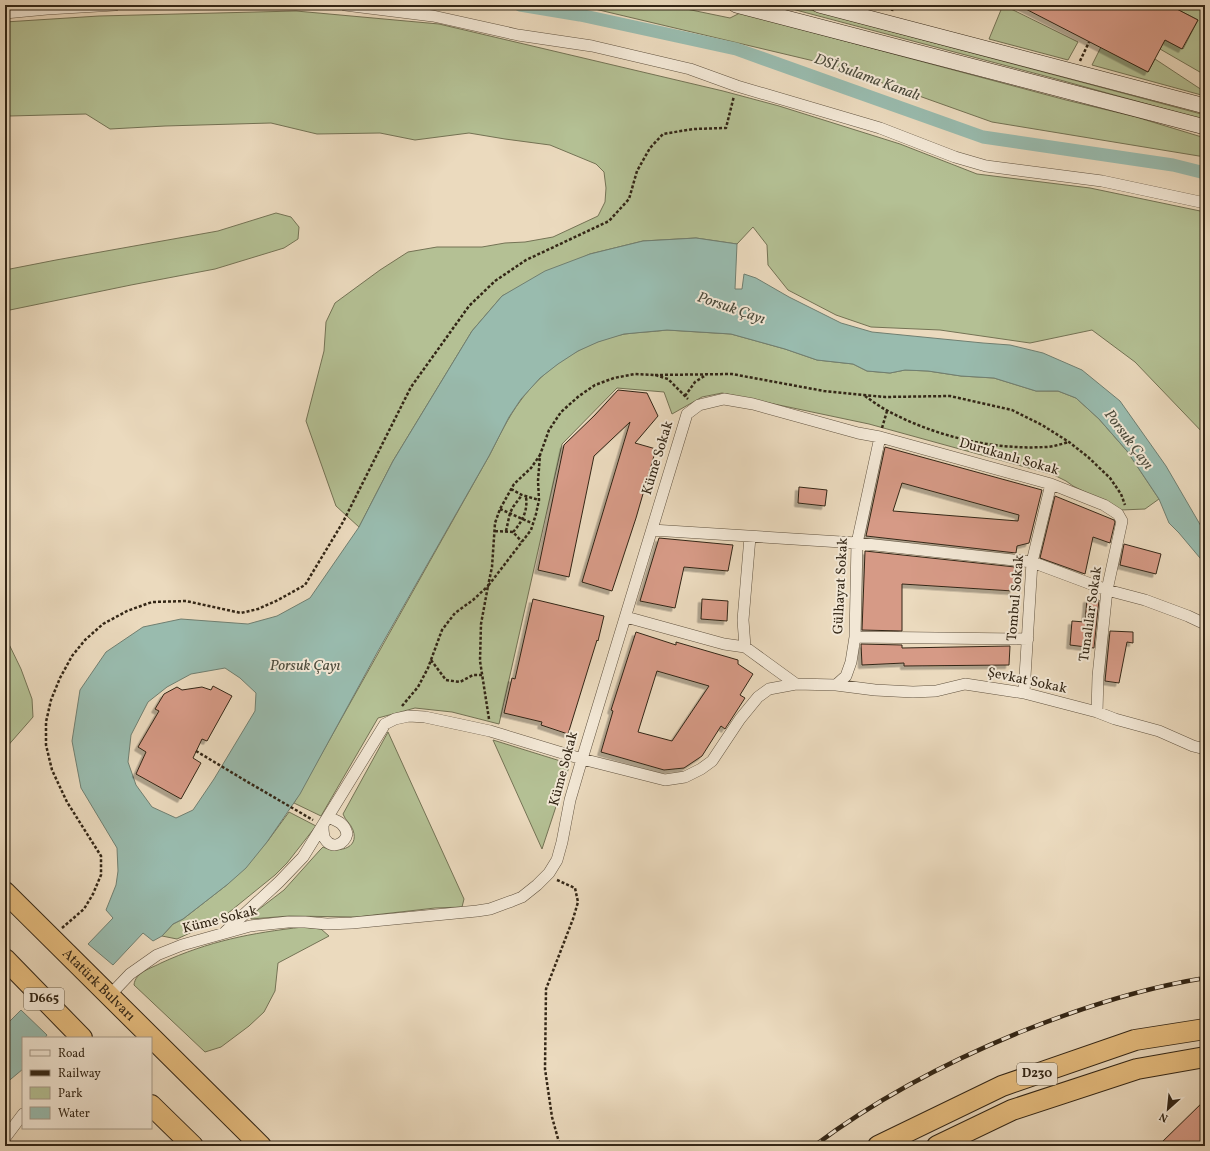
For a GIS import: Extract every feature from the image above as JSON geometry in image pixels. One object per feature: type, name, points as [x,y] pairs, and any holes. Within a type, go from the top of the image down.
[{"type":"highway","name":"Atatürk Bulvarı","points":[[5,892],[261,1146]]},
{"type":"highway","name":"D665","points":[[5,959],[81,1037]]},
{"type":"highway","name":"D230","points":[[878,1146],[1002,1086],[1135,1040],[1205,1029]]},
{"type":"highway","name":"D230","points":[[937,1146],[1012,1110],[1137,1069],[1205,1057]]},
{"type":"highway","points":[[152,1106],[193,1146]]},
{"type":"street","points":[[5,13],[115,5]]},
{"type":"street","points":[[345,5],[433,16],[518,35],[592,46],[690,70],[737,86],[880,128],[955,157],[986,166],[1102,181],[1205,203]]},
{"type":"street","points":[[736,5],[1205,127]]},
{"type":"street","points":[[819,5],[1205,106]]},
{"type":"street","name":"Küme Sokak","points":[[110,995],[130,974],[157,955],[182,945],[224,932],[250,926],[288,922],[326,924],[352,923],[477,912],[500,906],[522,897],[549,873],[557,860],[570,800],[687,414],[699,406],[724,398],[753,404],[858,433],[880,437]]},
{"type":"street","name":"Durukanlı Sokak","points":[[880,437],[1050,484],[1104,505],[1118,514],[1122,521]]},
{"type":"street","name":"Gülhayat Sokak","points":[[836,685],[846,676],[852,662],[857,542],[880,437]]},
{"type":"street","name":"Tombul Sokak","points":[[1024,693],[1032,562],[1050,484]]},
{"type":"street","name":"Tunalılar Sokak","points":[[1097,712],[1098,676],[1107,590],[1122,521]]},
{"type":"street","points":[[652,530],[750,537],[857,542],[1032,562],[1107,590],[1145,600],[1181,613],[1205,624]]},
{"type":"street","points":[[745,647],[744,620],[750,537]]},
{"type":"street","points":[[626,617],[724,644],[745,647],[796,684]]},
{"type":"street","points":[[854,636],[1028,639]]},
{"type":"street","name":"Şevkat Sokak","points":[[396,719],[409,716],[425,717],[490,732],[582,759],[665,780],[685,777],[701,769],[712,761],[740,718],[758,697],[769,689],[796,684],[836,685],[874,690],[913,692],[936,691],[966,684],[1024,693],[1097,712],[1115,719],[1159,731],[1193,746],[1205,749]]},
{"type":"street","points":[[224,932],[279,882],[303,857],[385,724],[396,719]]},
{"type":"street","points":[[5,1138],[22,1115]]},
{"type":"path","points":[[1078,65],[1090,42]]},
{"type":"path","points":[[52,938],[84,909],[93,894],[101,875],[100,856],[68,802],[52,770],[46,745],[46,722],[51,700],[60,678],[72,656],[85,640],[103,624],[127,611],[152,602],[186,601],[241,613],[258,609],[305,585],[343,522],[411,387],[469,306],[495,281],[526,260],[609,221],[629,198],[637,171],[650,148],[663,134],[726,128],[737,86]]},
{"type":"path","points":[[490,732],[480,661],[482,624],[492,567],[494,531],[500,509],[514,484],[531,468],[540,455],[549,430],[561,412],[579,396],[595,385],[614,378],[635,374],[732,374],[824,391],[885,397],[950,396],[1012,410],[1042,425],[1069,442],[1110,478],[1121,494],[1127,510]]},
{"type":"path","points":[[685,396],[695,382],[706,374]]},
{"type":"path","points":[[655,375],[668,378],[685,396],[689,401],[687,414]]},
{"type":"path","points":[[864,395],[887,411],[926,428],[958,438],[987,444],[1046,447],[1069,442]]},
{"type":"path","points":[[880,437],[887,411]]},
{"type":"path","points":[[396,719],[404,703],[418,687],[442,630],[455,613],[473,600],[488,586],[531,530],[534,524],[539,500],[538,481],[540,455]]},
{"type":"path","points":[[511,489],[526,497],[539,500]]},
{"type":"path","points":[[506,531],[510,513],[522,495]]},
{"type":"path","points":[[513,532],[521,523],[523,518],[527,503],[526,497]]},
{"type":"path","points":[[500,509],[534,524]]},
{"type":"path","points":[[494,531],[513,532],[522,542]]},
{"type":"path","points":[[430,660],[446,680],[460,682],[473,675],[482,674]]},
{"type":"path","points":[[196,751],[298,812],[325,822]]},
{"type":"path","points":[[549,873],[553,879],[575,888],[578,902],[546,989],[545,1069],[552,1117],[560,1146]]},
{"type":"green space","points":[[578,5],[667,5],[730,18],[740,13],[1066,100],[1136,117],[1205,138],[1205,157],[992,122],[835,66]]},
{"type":"green space","points":[[777,5],[792,5],[1205,115],[1205,120],[1060,80]]},
{"type":"green space","points":[[1003,5],[1078,42],[1068,60],[989,39]]},
{"type":"green space","points":[[1169,5],[1205,5],[1205,75],[1160,49],[1165,40],[1183,49],[1198,20]]},
{"type":"green space","points":[[296,11],[439,24],[723,91],[779,106],[900,144],[977,174],[1090,188],[1205,212],[1205,435],[1135,362],[1092,330],[1030,343],[940,330],[871,327],[836,315],[788,290],[768,265],[767,245],[753,227],[737,244],[696,238],[643,241],[590,254],[502,296],[472,331],[393,461],[359,527],[336,506],[306,421],[324,351],[326,322],[335,303],[380,270],[408,252],[437,247],[482,247],[553,237],[598,216],[605,202],[606,188],[604,172],[596,164],[550,145],[469,133],[415,140],[380,133],[317,134],[271,123],[110,129],[86,114],[10,116],[5,113],[5,22],[99,16]]},
{"type":"green space","points":[[1101,47],[1148,72],[1155,59],[1205,92],[1205,96],[1092,65]]},
{"type":"green space","points":[[276,213],[291,217],[299,227],[298,239],[284,248],[215,269],[5,311],[5,270],[218,231]]},
{"type":"green space","points":[[667,330],[731,334],[785,349],[817,360],[853,364],[867,371],[890,373],[905,370],[928,371],[961,376],[994,378],[1036,391],[1058,391],[1076,398],[1099,419],[1127,451],[1159,499],[1145,509],[1121,510],[1054,475],[869,424],[722,393],[702,397],[672,414],[664,392],[617,388],[562,444],[499,724],[452,712],[415,708],[378,718],[321,816],[294,803],[508,420],[530,388],[553,367],[595,343],[625,334]]},
{"type":"green space","points":[[5,636],[21,669],[32,699],[33,717],[5,749]]},
{"type":"green space","points":[[388,732],[464,899],[462,907],[435,908],[356,917],[289,916],[251,919],[254,913],[284,890],[323,847],[340,850],[350,846],[353,842],[353,830],[343,814]]},
{"type":"green space","points":[[493,740],[570,764],[542,849]]},
{"type":"green space","points":[[289,812],[316,826],[287,863],[275,875],[222,918],[177,939],[162,936],[173,924],[183,919],[228,884],[267,842]]},
{"type":"green space","points":[[303,927],[321,929],[329,936],[278,963],[275,991],[264,1012],[249,1026],[221,1047],[205,1052],[134,985],[137,977],[144,971],[196,949],[248,935]]},
{"type":"water","name":"Porsuk Çayı","points":[[696,238],[737,244],[735,289],[742,289],[744,274],[756,278],[789,297],[841,323],[872,332],[1010,345],[1043,353],[1082,370],[1120,401],[1166,466],[1205,533],[1205,564],[1169,523],[1159,499],[1127,451],[1099,419],[1076,398],[1058,391],[1036,391],[994,378],[961,376],[928,371],[905,370],[890,373],[867,371],[853,364],[817,360],[785,349],[731,334],[667,330],[624,334],[598,342],[578,351],[540,378],[521,399],[509,417],[489,456],[378,651],[300,794],[267,842],[246,868],[228,884],[183,919],[173,924],[162,936],[153,941],[143,933],[113,965],[88,944],[113,918],[106,910],[116,885],[118,871],[117,848],[81,788],[72,741],[80,690],[106,652],[143,627],[181,619],[248,624],[277,616],[310,598],[359,527],[393,461],[472,331],[502,296],[545,271],[590,254],[643,241]],"holes":[[[225,668],[240,678],[256,693],[255,711],[214,779],[193,810],[176,818],[152,807],[136,785],[128,762],[131,735],[148,702],[167,687],[191,674]]]},
{"type":"water","points":[[21,1010],[47,1035],[46,1037],[22,1037],[22,1070],[5,1084],[5,1019],[9,1022]]},
{"type":"building","points":[[1018,5],[1169,5],[1198,20],[1182,49],[1165,40],[1148,72]]},
{"type":"building","points":[[618,390],[647,393],[658,416],[635,443],[656,449],[636,518],[612,591],[582,582],[630,422],[594,456],[569,577],[538,570],[564,445]]},
{"type":"building","points":[[885,447],[1042,490],[1029,543],[1017,546],[1016,553],[866,536]],"holes":[[[902,483],[1019,515],[1018,521],[893,511]]]},
{"type":"building","points":[[799,487],[827,490],[825,506],[798,503]]},
{"type":"building","points":[[1055,496],[1114,520],[1115,522],[1110,543],[1093,537],[1085,574],[1040,558]]},
{"type":"building","points":[[659,538],[733,545],[728,571],[684,567],[675,608],[640,601]]},
{"type":"building","points":[[1124,544],[1161,554],[1156,574],[1120,565]]},
{"type":"building","points":[[865,551],[1015,567],[1013,591],[902,584],[902,631],[862,630]]},
{"type":"building","points":[[533,599],[604,616],[598,641],[597,640],[568,734],[541,725],[542,722],[504,713],[512,678],[515,679]]},
{"type":"building","points":[[702,599],[728,601],[727,621],[701,619]]},
{"type":"building","points":[[1087,599],[1099,600],[1094,648],[1070,645],[1072,621],[1085,622]]},
{"type":"building","points":[[1110,631],[1133,632],[1133,643],[1127,642],[1119,683],[1105,681]]},
{"type":"building","points":[[636,632],[676,645],[676,642],[738,660],[738,664],[753,674],[740,695],[745,698],[725,729],[721,726],[702,756],[684,768],[664,770],[601,752],[613,711],[611,710]],"holes":[[[657,671],[709,686],[672,741],[638,732]]]},
{"type":"building","points":[[861,644],[902,645],[902,648],[1010,646],[1009,665],[904,666],[904,663],[862,665]]},
{"type":"building","points":[[213,686],[232,696],[207,741],[202,739],[193,758],[201,763],[181,799],[136,774],[146,752],[138,747],[159,711],[155,709],[164,694],[177,687],[182,690],[202,687],[211,690]]},
{"type":"building","points":[[1205,1100],[1205,1146],[1158,1146]]},
{"type":"waterway","name":"DSİ Sulama Kanalı","points":[[520,5],[580,15],[736,49],[983,137],[1173,165],[1205,173]]},
{"type":"railway","points":[[814,1146],[889,1096],[941,1068],[995,1043],[1089,1007],[1158,987],[1205,978]]}]
